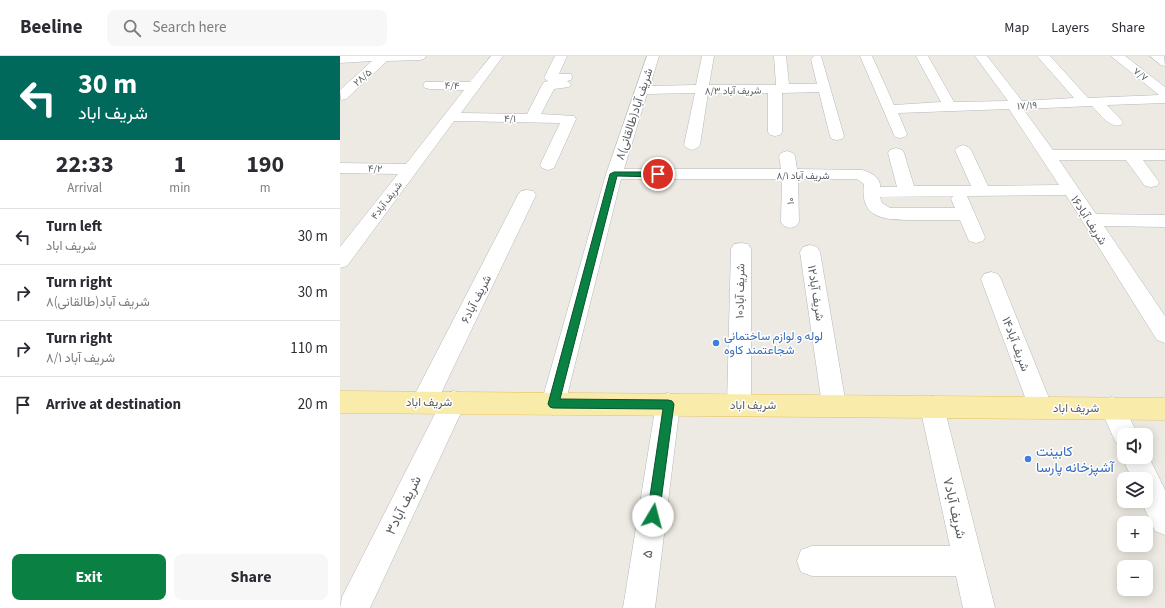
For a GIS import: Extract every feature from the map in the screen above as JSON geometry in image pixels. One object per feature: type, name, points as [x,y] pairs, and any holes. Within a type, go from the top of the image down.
[{"type":"main road","name":"شریف اباد","points":[[340,402],[1165,408]]},
{"type":"street","points":[[340,59],[420,56]]},
{"type":"street","points":[[450,118],[497,56]]},
{"type":"street","points":[[531,119],[549,85],[565,81],[550,78],[561,56]]},
{"type":"street","name":"۸شریف آباد(طالقانی)","points":[[553,404],[614,174],[652,56]]},
{"type":"street","points":[[692,145],[708,56]]},
{"type":"street","points":[[775,132],[780,56]]},
{"type":"street","points":[[866,56],[900,134]]},
{"type":"street","points":[[922,56],[950,106]]},
{"type":"street","name":"شریف آباد۱۶","points":[[981,56],[1016,105],[1089,220],[1165,334]]},
{"type":"street","points":[[1043,56],[1090,102],[1116,122]]},
{"type":"street","name":"۷/۷","points":[[1117,56],[1165,93]]},
{"type":"street","points":[[1156,56],[1165,62]]},
{"type":"street","name":"۲۸/۵","points":[[340,96],[384,58]]},
{"type":"street","points":[[817,59],[837,136]]},
{"type":"street","name":"۴/۴","points":[[430,85],[474,86]]},
{"type":"street","name":"شریف آباد ۸/۳","points":[[642,90],[824,88]]},
{"type":"street","name":"۱۷/۱۹","points":[[890,109],[1165,99]]},
{"type":"street","name":"۴/۱","points":[[450,118],[569,119],[548,165]]},
{"type":"street","name":"۴شریف آباد","points":[[340,261],[409,169],[450,118]]},
{"type":"street","points":[[963,150],[982,191]]},
{"type":"street","points":[[896,153],[907,191]]},
{"type":"street","points":[[1048,155],[1165,155]]},
{"type":"street","points":[[1131,155],[1151,182]]},
{"type":"street","name":"۱۰","points":[[787,156],[790,175],[790,222]]},
{"type":"street","name":"۴/۲","points":[[340,168],[409,169]]},
{"type":"street","name":"شریف آباد ۸/۱","points":[[614,174],[862,175],[872,182],[871,192],[875,207],[880,212],[889,214],[966,214]]},
{"type":"street","points":[[871,192],[1070,190]]},
{"type":"street","points":[[957,192],[976,237]]},
{"type":"street","name":"شریف آباد۶","points":[[424,402],[528,195]]},
{"type":"street","points":[[1089,220],[1165,221]]},
{"type":"street","name":"شریف آباد۱۰","points":[[739,405],[741,249]]},
{"type":"street","name":"شریف آباد۱۲","points":[[810,252],[834,405]]},
{"type":"street","name":"شریف آباد۱۴","points":[[991,279],[1041,408]]},
{"type":"street","name":"شریف آباد۳","points":[[353,608],[454,402]]},
{"type":"street","name":"۵","points":[[640,608],[668,404]]},
{"type":"street","name":"شریف آباد۷","points":[[932,407],[979,608]]},
{"type":"street","points":[[1112,408],[1122,428]]},
{"type":"street","points":[[1153,495],[1165,521]]},
{"type":"street","points":[[812,562],[967,561]]},
{"type":"place","name":"لوله و لوازم ساختمانی شجاعتمند کاوه","points":[[716,343]]},
{"type":"place","name":"کابینت آشپزخانه پارسا","points":[[1028,459]]},
{"type":"route","points":[[653,516],[668,404],[553,404],[614,174],[658,174]]}]
